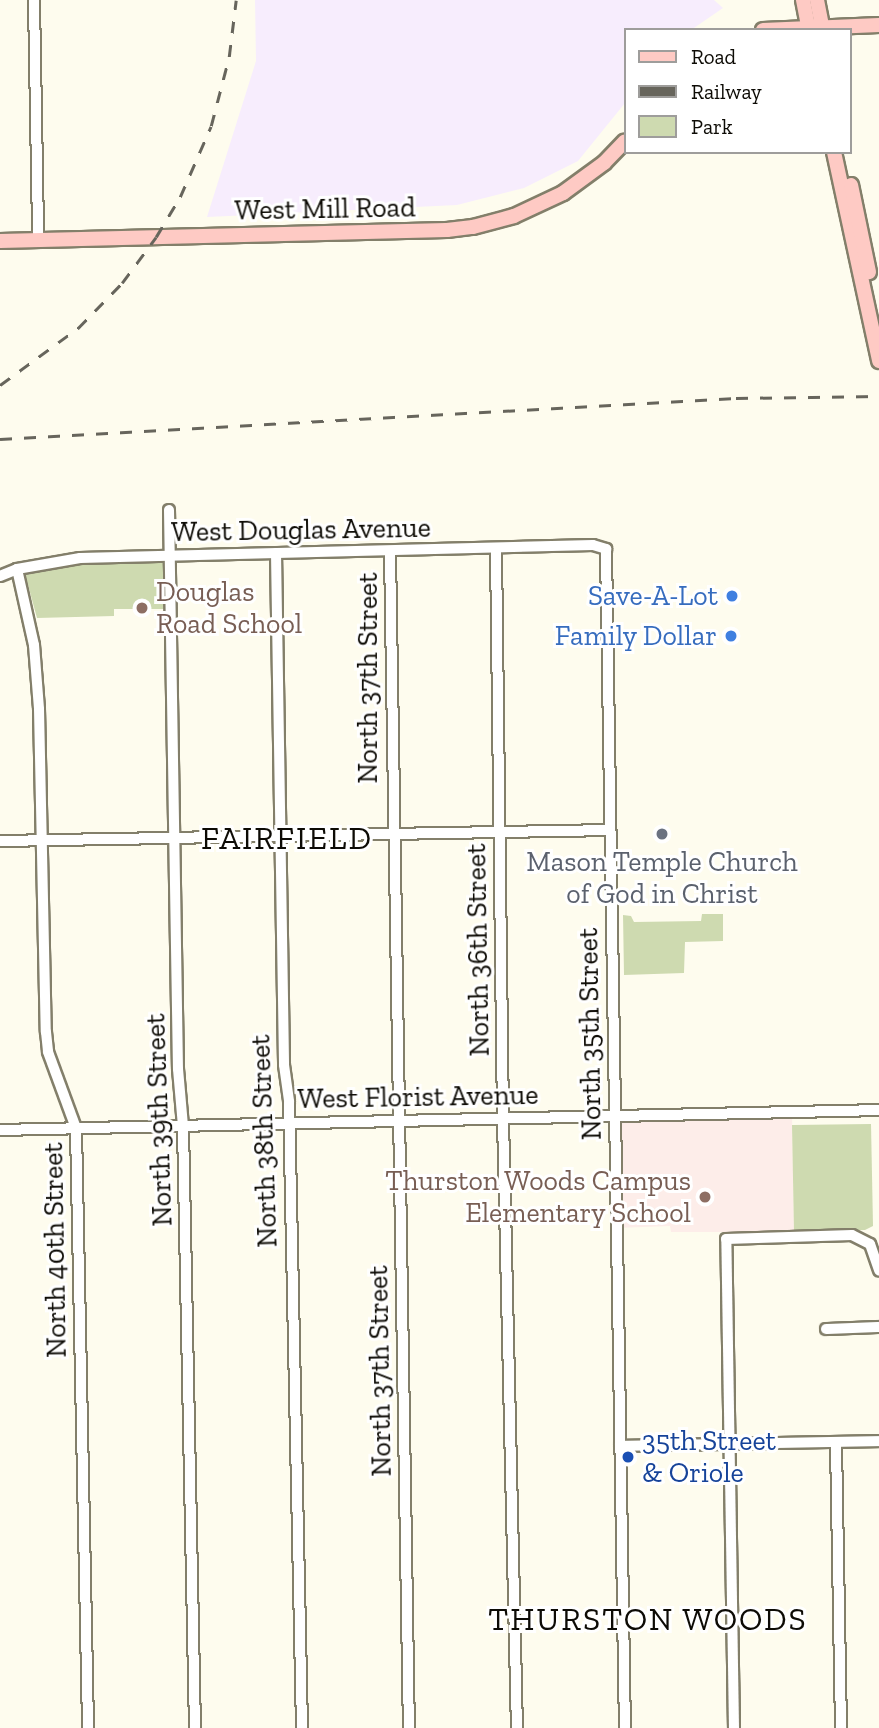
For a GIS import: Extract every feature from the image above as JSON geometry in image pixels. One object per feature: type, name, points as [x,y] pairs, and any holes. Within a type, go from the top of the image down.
[{"type":"main road","points":[[803,0],[815,28]]},
{"type":"main road","points":[[815,28],[817,0]]},
{"type":"main road","points":[[815,28],[879,25]]},
{"type":"main road","name":"West Mill Road","points":[[0,241],[447,230],[473,227],[514,216],[563,193],[604,163],[624,142]]},
{"type":"main road","points":[[834,154],[879,361]]},
{"type":"main road","points":[[844,154],[879,317]]},
{"type":"street","points":[[34,0],[38,239]]},
{"type":"street","name":"North 39th Street","points":[[169,510],[177,839],[178,1069],[183,1126],[195,1728]]},
{"type":"street","name":"West Douglas Avenue","points":[[0,576],[16,569],[80,558],[593,545],[606,549]]},
{"type":"street","name":"North 36th Street","points":[[496,548],[503,1118],[517,1728]]},
{"type":"street","name":"North 35th Street","points":[[606,549],[625,1728]]},
{"type":"street","name":"North 37th Street","points":[[390,551],[392,834],[409,1728]]},
{"type":"street","name":"North 38th Street","points":[[276,553],[284,1065],[289,1123],[302,1728]]},
{"type":"street","name":"North 40th Street","points":[[16,569],[34,645],[39,709],[40,842],[47,1042],[76,1128],[88,1728]]},
{"type":"street","points":[[0,841],[610,830]]},
{"type":"street","name":"West Florist Avenue","points":[[0,1130],[879,1110]]},
{"type":"street","points":[[734,1728],[726,1239],[852,1235],[865,1239],[879,1270]]},
{"type":"street","points":[[827,1329],[879,1327]]},
{"type":"street","points":[[620,1446],[879,1441]]},
{"type":"street","points":[[836,1442],[841,1728]]},
{"type":"shaded area","points":[[255,0],[714,0],[723,8],[694,28],[624,28],[624,104],[578,161],[524,188],[457,205],[207,217],[256,61]]},
{"type":"shaded area","name":"Thurston Woods Campus Elementary School","points":[[792,1112],[794,1232],[671,1232],[670,1226],[616,1228],[614,1116]]},
{"type":"green space","points":[[165,562],[166,609],[114,609],[114,616],[37,618],[25,574],[37,569],[82,563]]},
{"type":"green space","points":[[702,914],[723,914],[723,941],[685,942],[684,973],[624,975],[623,915],[631,916],[634,922],[701,921]]},
{"type":"green space","points":[[871,1124],[873,1226],[865,1230],[794,1232],[792,1125]]},
{"type":"railway","points":[[0,385],[78,328],[122,283],[156,237],[180,197],[211,126],[229,57],[236,0]]},
{"type":"railway","points":[[0,439],[736,398],[879,396]]},
{"type":"place","name":"Save-A-Lot","points":[[732,596]]},
{"type":"place","name":"Douglas Road School","points":[[142,608]]},
{"type":"place","name":"Family Dollar","points":[[731,636]]},
{"type":"place","name":"Mason Temple Church of God in Christ","points":[[662,834]]},
{"type":"place","name":"Thurston Woods Campus Elementary School","points":[[705,1197]]},
{"type":"place","name":"35th Street & Oriole","points":[[628,1457]]},
{"type":"district","name":"FAIRFIELD","points":[[287,838]]},
{"type":"district","name":"THURSTON WOODS","points":[[648,1619]]}]
